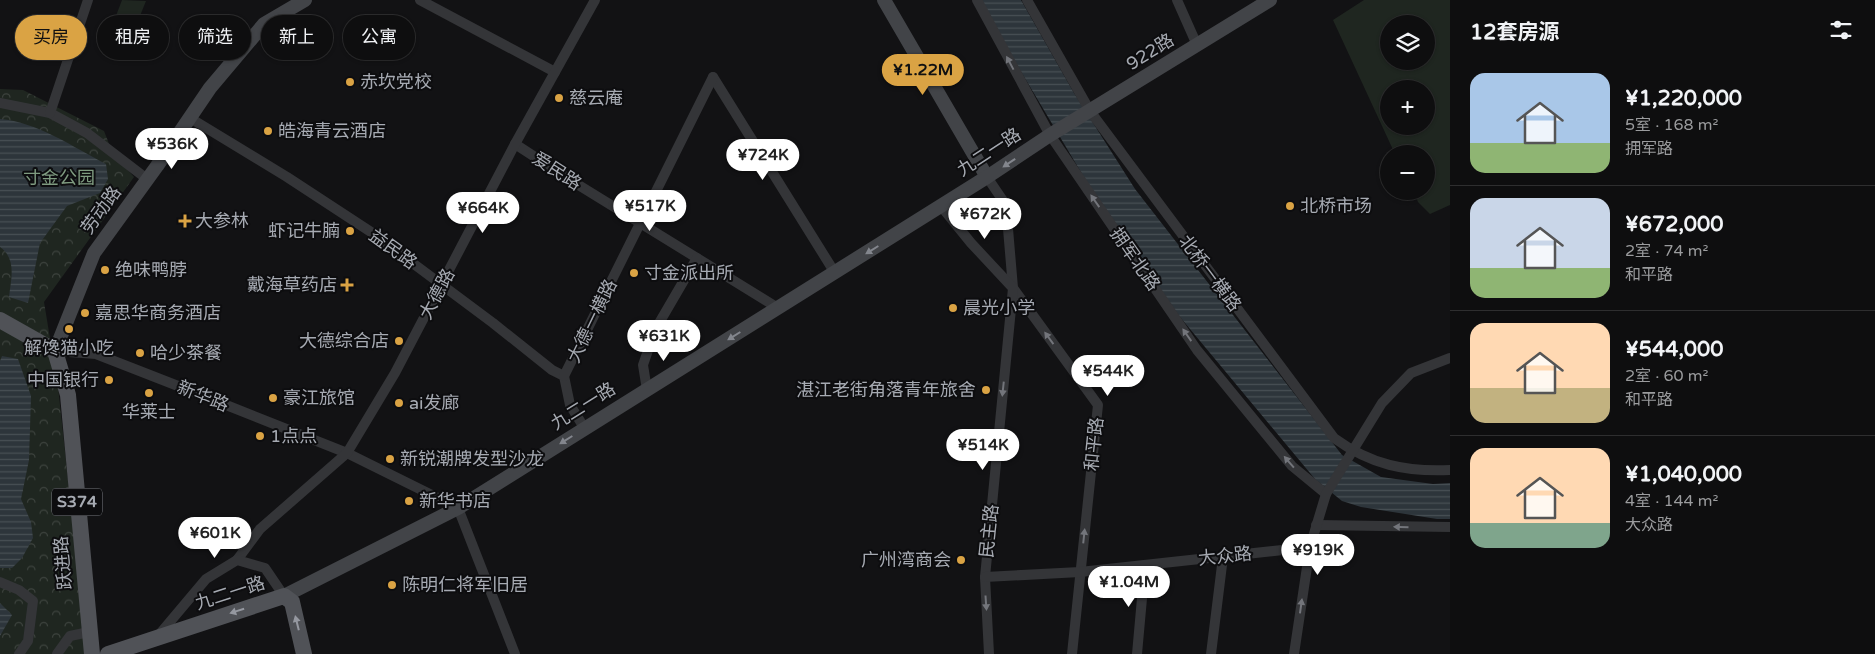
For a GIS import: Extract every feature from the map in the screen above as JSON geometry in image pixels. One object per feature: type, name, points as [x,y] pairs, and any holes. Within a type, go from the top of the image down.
[{"type":"main road","points":[[0,320],[55,351]]},
{"type":"main road","points":[[0,331],[24,342],[55,351]]},
{"type":"main road","name":"跃进路","points":[[55,351],[68,395],[92,654]]},
{"type":"main road","points":[[284,596],[292,602],[304,654]]},
{"type":"main road","name":"九二一路","points":[[108,654],[284,596]]},
{"type":"street","points":[[50,113],[88,0]]},
{"type":"street","name":"劳动路","points":[[55,351],[94,253],[210,88],[264,24],[306,0]]},
{"type":"street","points":[[420,0],[555,72]]},
{"type":"street","name":"大德路","points":[[237,560],[260,529],[347,454],[395,373],[515,144],[595,0]]},
{"type":"street","points":[[884,0],[987,177],[1006,205],[1013,288]]},
{"type":"street","name":"拥军北路","points":[[976,0],[1050,135],[1198,350],[1292,466],[1326,494]]},
{"type":"street","name":"北桥一横路","points":[[1027,0],[1090,111],[1334,438],[1352,451],[1382,463],[1407,470],[1450,470]]},
{"type":"street","points":[[1177,0],[1197,45]]},
{"type":"street","name":"922路","points":[[1050,135],[1270,0]]},
{"type":"street","name":"大德一横路","points":[[564,376],[713,77],[835,273]]},
{"type":"street","points":[[0,103],[50,113],[86,133],[147,179]]},
{"type":"street","name":"益民路","points":[[190,118],[287,177],[371,232],[552,370],[564,376]]},
{"type":"street","name":"九二一路","points":[[284,596],[458,508],[942,206],[1050,135]]},
{"type":"street","name":"爱民路","points":[[515,144],[778,308]]},
{"type":"street","name":"和平路","points":[[942,206],[971,243],[1013,288],[1098,405],[1072,654]]},
{"type":"street","points":[[647,390],[643,365],[655,330],[696,258]]},
{"type":"street","name":"民主路","points":[[989,654],[984,577],[1013,288]]},
{"type":"street","name":"新华路","points":[[55,351],[96,354],[347,454],[458,508]]},
{"type":"street","points":[[1294,654],[1310,547],[1326,494],[1382,403],[1411,374],[1450,358]]},
{"type":"street","points":[[564,376],[570,405],[585,429]]},
{"type":"street","points":[[458,508],[515,654]]},
{"type":"street","points":[[1316,525],[1450,527]]},
{"type":"street","name":"大众路","points":[[984,577],[1080,572],[1310,547]]},
{"type":"street","points":[[1211,654],[1223,557]]},
{"type":"street","points":[[157,638],[206,579],[237,560],[265,568],[284,596]]},
{"type":"street","points":[[1137,654],[1145,565]]},
{"type":"street","points":[[0,582],[19,590],[33,601],[28,641],[19,654]]},
{"type":"street","points":[[57,654],[70,636],[90,632]]},
{"type":"green space","points":[[122,0],[146,1],[140,15],[116,15]]},
{"type":"green space","points":[[1364,0],[1450,0],[1450,205],[1430,214],[1417,200],[1435,200],[1435,145],[1391,145],[1386,135],[1435,135],[1435,80],[1380,80],[1380,122],[1333,20]]},
{"type":"green space","name":"寸金公园","points":[[0,89],[23,90],[104,131],[113,154],[134,177],[44,302],[58,387],[87,654],[0,654]]},
{"type":"shaded area","points":[[981,0],[1021,0],[1074,93],[1135,189],[1342,455],[1381,477],[1433,484],[1450,483],[1450,519],[1437,519],[1361,507],[1342,501],[1315,479],[1180,317],[1097,199],[1011,55]]},
{"type":"shaded area","points":[[0,119],[14,121],[41,130],[106,164],[108,179],[100,193],[67,206],[40,243],[28,303],[9,297],[12,276],[11,263],[9,257],[0,247]]},
{"type":"shaded area","points":[[2,356],[18,359],[31,396],[29,460],[21,499],[31,522],[33,538],[22,558],[12,568],[0,568],[0,361]]},
{"type":"shaded area","points":[[0,603],[12,615],[0,636]]},
{"type":"place","name":"赤坎党校","points":[[350,82]]},
{"type":"place","name":"慈云庵","points":[[559,98]]},
{"type":"place","name":"皓海青云酒店","points":[[268,131]]},
{"type":"place","name":"北桥市场","points":[[1290,206]]},
{"type":"place","name":"大参林","points":[[185,221]]},
{"type":"place","name":"虾记牛腩","points":[[350,231]]},
{"type":"place","name":"绝味鸭脖","points":[[105,270]]},
{"type":"place","name":"寸金派出所","points":[[634,273]]},
{"type":"place","name":"戴海草药店","points":[[347,285]]},
{"type":"place","name":"晨光小学","points":[[953,308]]},
{"type":"place","name":"嘉思华商务酒店","points":[[85,313]]},
{"type":"place","name":"解馋猫小吃","points":[[69,329]]},
{"type":"place","name":"大德综合店","points":[[399,341]]},
{"type":"place","name":"哈少茶餐","points":[[140,353]]},
{"type":"place","name":"中国银行","points":[[109,380]]},
{"type":"place","name":"湛江老街角落青年旅舍","points":[[986,390]]},
{"type":"place","name":"华莱士","points":[[149,393]]},
{"type":"place","name":"豪江旅馆","points":[[273,398]]},
{"type":"place","name":"ai发廊","points":[[399,403]]},
{"type":"place","name":"1点点","points":[[260,436]]},
{"type":"place","name":"新锐潮牌发型沙龙","points":[[390,459]]},
{"type":"place","name":"新华书店","points":[[409,501]]},
{"type":"place","name":"广州湾商会","points":[[961,560]]},
{"type":"place","name":"陈明仁将军旧居","points":[[392,585]]}]
